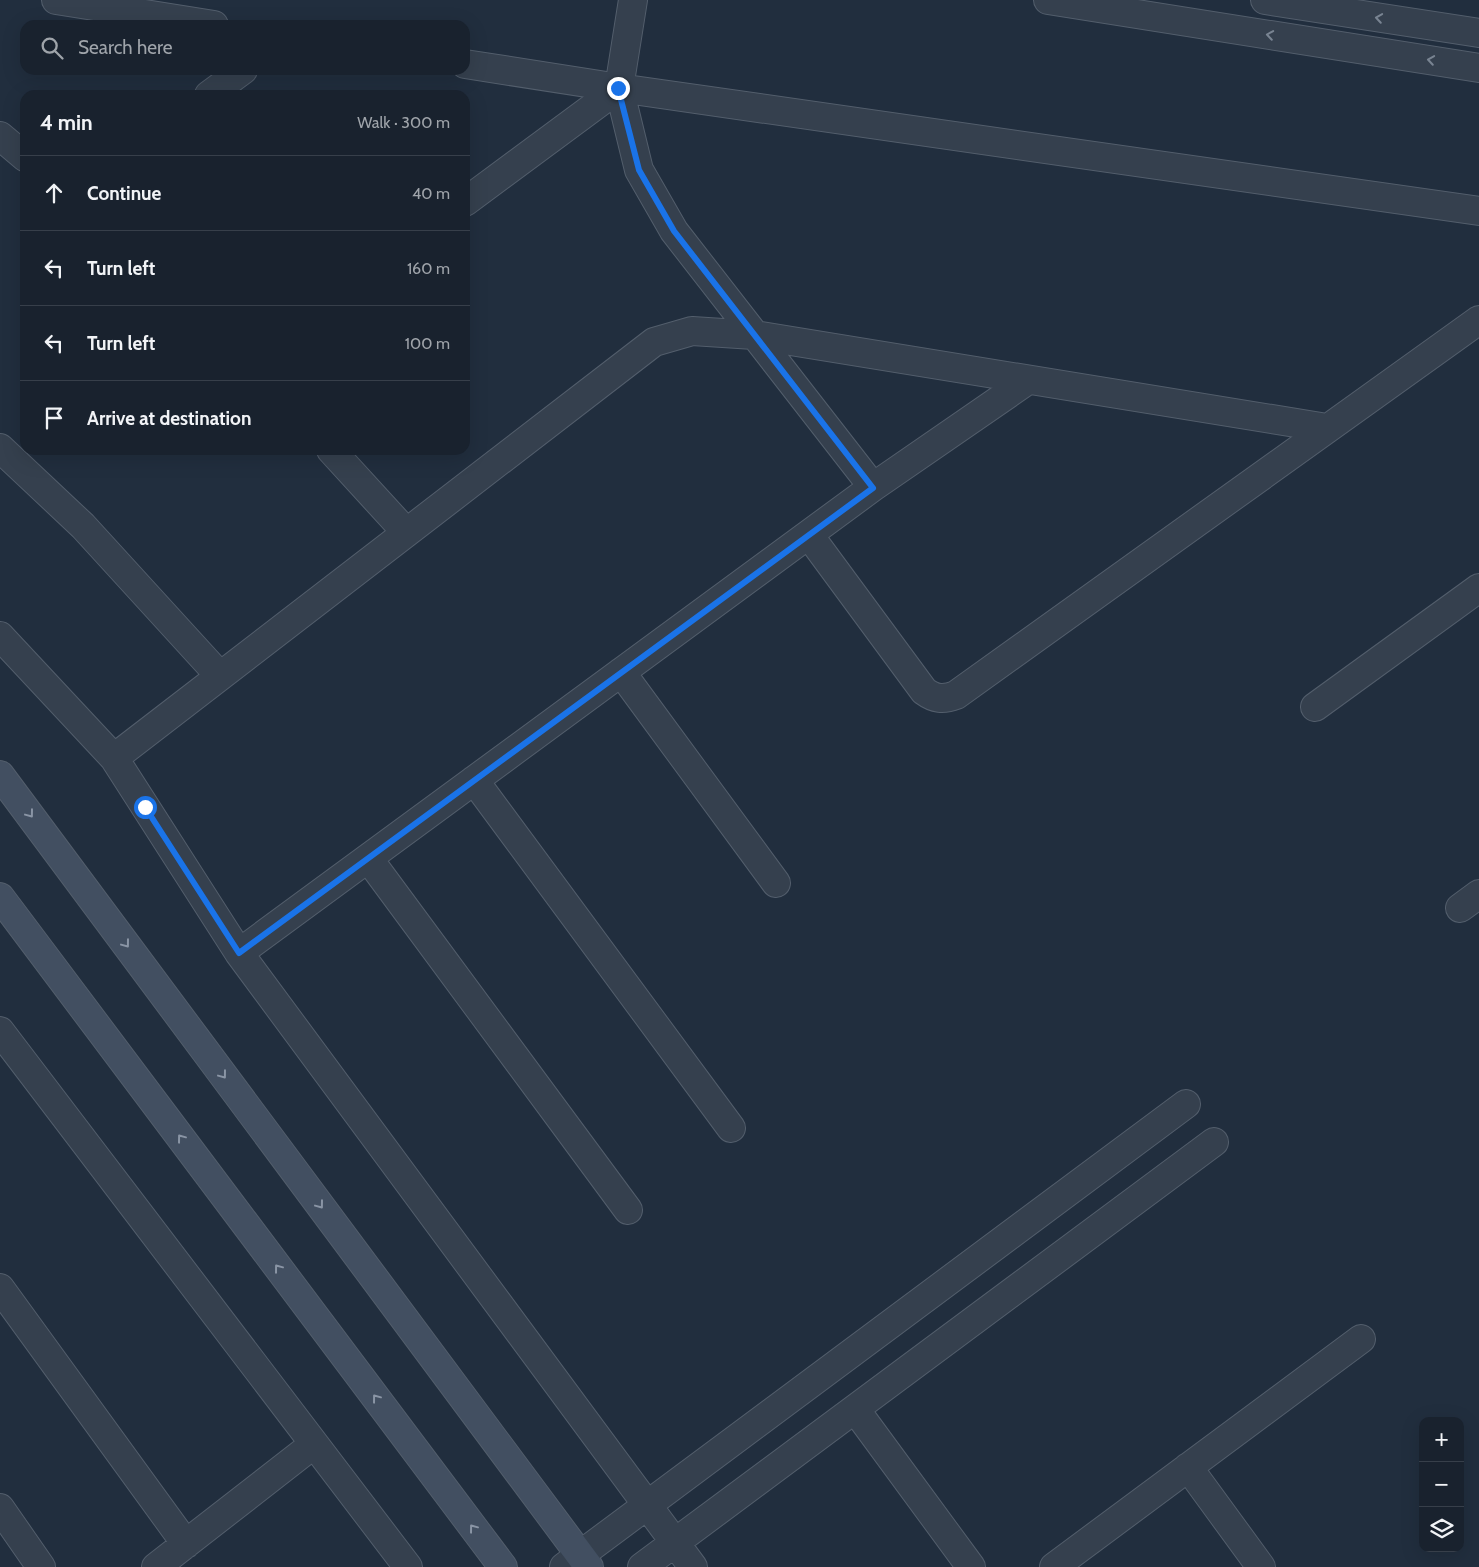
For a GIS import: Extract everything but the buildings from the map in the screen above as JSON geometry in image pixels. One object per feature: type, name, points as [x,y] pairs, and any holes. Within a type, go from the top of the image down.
[{"type":"main road","points":[[0,775],[577,1563]]},
{"type":"main road","points":[[0,897],[503,1567]]},
{"type":"street","points":[[56,0],[182,20]]},
{"type":"street","points":[[633,0],[618,88],[639,170],[674,231],[873,488]]},
{"type":"street","points":[[1048,0],[1479,68]]},
{"type":"street","points":[[1265,0],[1479,33]]},
{"type":"street","points":[[470,65],[618,88],[1479,211]]},
{"type":"street","points":[[216,90],[236,75]]},
{"type":"street","points":[[470,198],[618,88]]},
{"type":"street","points":[[0,136],[20,153]]},
{"type":"street","points":[[809,535],[924,691],[940,699],[948,698],[964,690],[1479,320]]},
{"type":"street","points":[[114,758],[654,342],[692,331],[754,335],[1328,428]]},
{"type":"street","points":[[239,953],[873,488],[1028,380]]},
{"type":"street","points":[[0,448],[83,526],[220,676]]},
{"type":"street","points":[[336,455],[406,532]]},
{"type":"street","points":[[1315,707],[1479,588]]},
{"type":"street","points":[[0,636],[114,758],[239,953],[693,1567]]},
{"type":"street","points":[[620,672],[776,883]]},
{"type":"street","points":[[474,780],[731,1128]]},
{"type":"street","points":[[368,858],[628,1210]]},
{"type":"street","points":[[0,1031],[408,1567]]},
{"type":"street","points":[[577,1563],[647,1505],[1186,1104]]},
{"type":"street","points":[[642,1567],[1214,1142]]},
{"type":"street","points":[[0,1288],[186,1544]]},
{"type":"street","points":[[1054,1567],[1362,1339]]},
{"type":"street","points":[[855,1409],[972,1567]]},
{"type":"street","points":[[158,1566],[314,1444]]},
{"type":"street","points":[[1188,1467],[1261,1567]]},
{"type":"street","points":[[0,1508],[41,1567]]},
{"type":"route","points":[[145,807],[239,953],[873,488],[674,231],[639,170],[618,88]]}]
